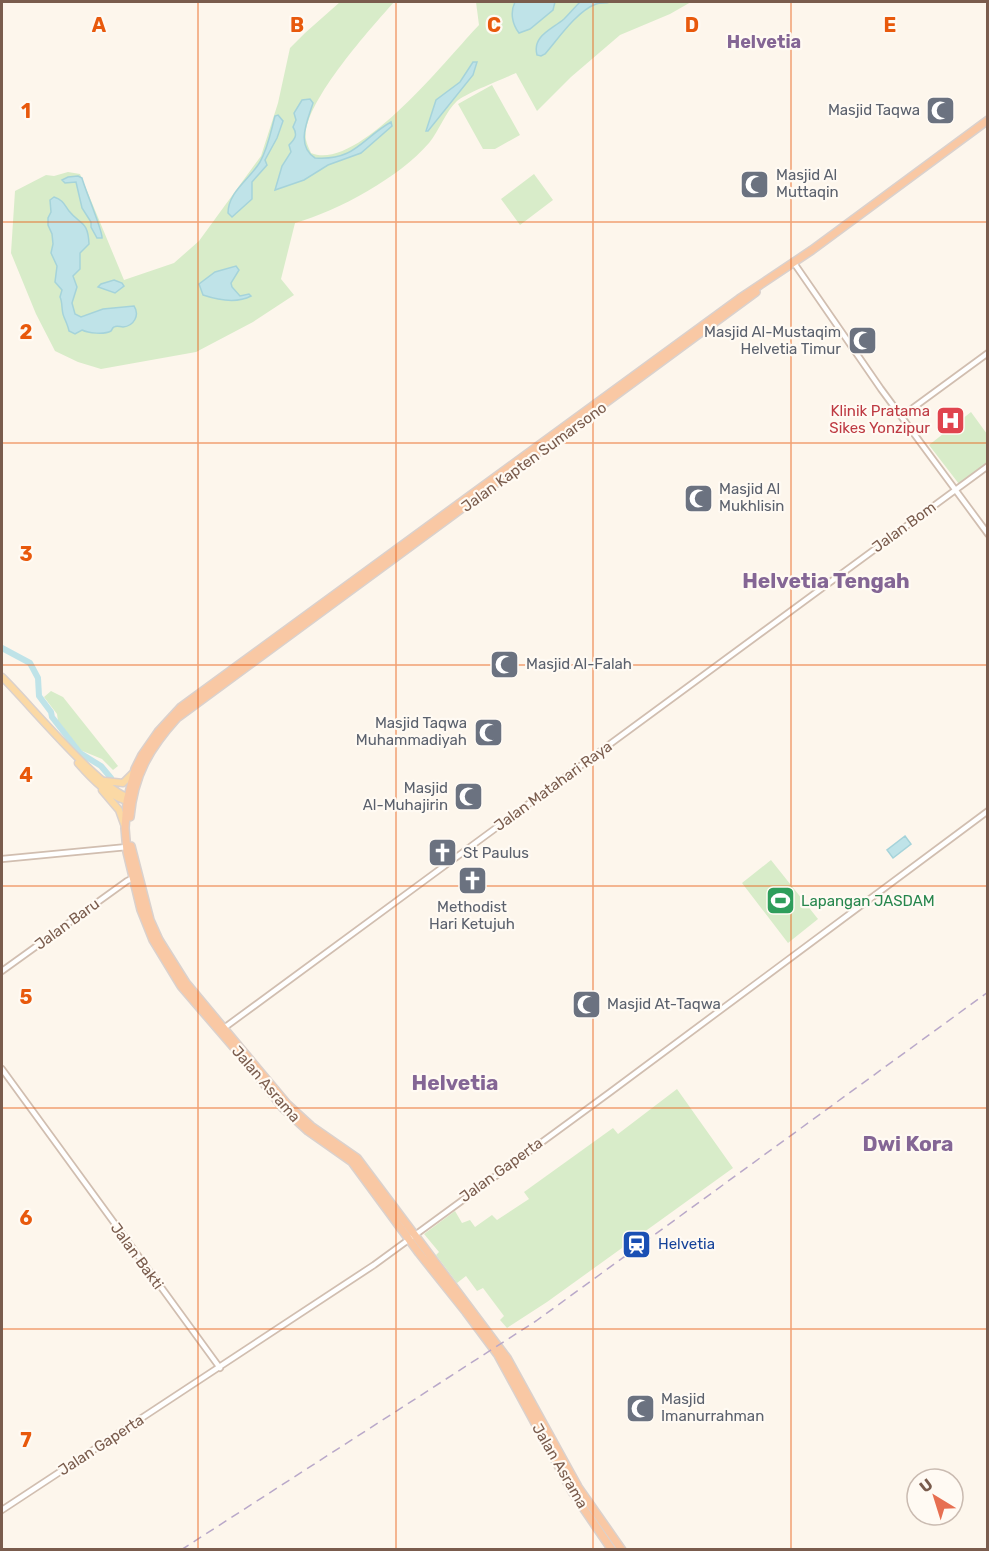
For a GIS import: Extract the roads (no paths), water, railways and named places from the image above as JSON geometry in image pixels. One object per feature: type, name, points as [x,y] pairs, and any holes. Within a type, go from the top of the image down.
[{"type":"highway","name":"Jalan Kapten Sumarsono","points":[[272,646],[739,299],[794,263],[987,120]]},
{"type":"highway","name":"Jalan Asrama","points":[[272,646],[173,714],[146,748],[135,770],[125,828],[132,879],[141,910],[153,940],[181,986],[292,1117],[352,1162],[507,1359],[578,1487],[622,1550]]},
{"type":"highway","name":"Jalan Asrama","points":[[272,646],[177,718],[154,745],[140,770],[130,800],[132,879],[159,939],[186,983],[296,1113],[357,1158],[411,1237],[498,1355],[573,1493],[612,1550]]},
{"type":"main road","points":[[2,677],[96,778],[119,810],[125,828]]},
{"type":"main road","points":[[2,682],[96,778],[116,796],[130,800]]},
{"type":"main road","points":[[96,778],[110,783],[123,783],[135,770]]},
{"type":"street","points":[[794,263],[987,534]]},
{"type":"street","points":[[902,416],[987,353]]},
{"type":"street","name":"Jalan Bom","points":[[853,565],[987,466]]},
{"type":"street","name":"Jalan Matahari Raya","points":[[224,1028],[853,565]]},
{"type":"street","name":"Jalan Gaperta","points":[[2,1510],[372,1266],[609,1093],[987,811]]},
{"type":"street","points":[[2,859],[127,847]]},
{"type":"street","name":"Jalan Baru","points":[[2,971],[132,879]]},
{"type":"street","name":"Jalan Bakti","points":[[2,1069],[220,1368]]},
{"type":"water","points":[[515,2],[555,2],[553,10],[530,29],[519,33],[512,18]]},
{"type":"water","points":[[580,2],[610,2],[596,4],[582,13],[545,54],[537,55],[536,48],[540,38],[564,19]]},
{"type":"water","points":[[473,62],[477,62],[473,75],[426,131],[436,100],[460,82]]},
{"type":"water","points":[[310,99],[313,103],[304,139],[309,153],[315,158],[340,156],[357,148],[391,122],[392,126],[361,153],[328,165],[304,180],[275,190],[282,166],[291,152],[289,145],[295,137],[294,113],[302,100]]},
{"type":"water","points":[[278,115],[283,121],[265,160],[267,165],[252,182],[252,199],[232,217],[228,213],[229,205],[235,192],[260,162],[275,116]]},
{"type":"water","points":[[78,176],[82,178],[102,238],[97,238],[82,208],[76,182],[65,183],[62,180]]},
{"type":"water","points":[[54,197],[61,201],[83,224],[88,236],[89,244],[80,253],[80,269],[73,276],[77,287],[72,303],[75,314],[81,317],[103,309],[134,306],[136,316],[130,325],[115,326],[111,331],[104,333],[82,330],[75,334],[69,331],[60,297],[62,290],[55,282],[57,266],[51,253],[53,244],[48,218],[51,212],[50,200]]},
{"type":"water","points":[[236,266],[239,270],[231,283],[232,287],[240,296],[249,294],[251,296],[233,301],[203,295],[199,284],[215,272]]},
{"type":"water","points":[[114,280],[124,286],[115,293],[98,287],[101,284]]},
{"type":"water","points":[[905,836],[911,844],[893,858],[887,850]]},
{"type":"waterway","points":[[2,648],[30,663],[38,678],[39,696],[52,717],[80,753],[101,766],[111,778]]},
{"type":"railway","points":[[181,1550],[536,1321],[988,992]]},
{"type":"place","name":"Masjid Taqwa","points":[[941,110]]},
{"type":"place","name":"Masjid Al Muttaqin","points":[[755,184]]},
{"type":"place","name":"Masjid Al-Mustaqim Helvetia Timur","points":[[862,341]]},
{"type":"place","name":"Klinik Pratama Sikes Yonzipur","points":[[951,420]]},
{"type":"place","name":"Masjid Al Mukhlisin","points":[[698,498]]},
{"type":"place","name":"Masjid Al-Falah","points":[[505,664]]},
{"type":"place","name":"Masjid Taqwa Muhammadiyah","points":[[488,732]]},
{"type":"place","name":"Masjid Al-Muhajirin","points":[[469,797]]},
{"type":"place","name":"St Paulus","points":[[442,853]]},
{"type":"place","name":"Methodist Hari Ketujuh","points":[[472,880]]},
{"type":"place","name":"Lapangan JASDAM","points":[[780,901]]},
{"type":"place","name":"Masjid At-Taqwa","points":[[586,1004]]},
{"type":"place","name":"Helvetia","points":[[637,1244]]},
{"type":"place","name":"Masjid Imanurrahman","points":[[640,1408]]},
{"type":"district","name":"Helvetia","points":[[764,42]]},
{"type":"district","name":"Helvetia Tengah","points":[[826,580]]},
{"type":"district","name":"Helvetia","points":[[455,1082]]},
{"type":"district","name":"Dwi Kora","points":[[908,1143]]}]
